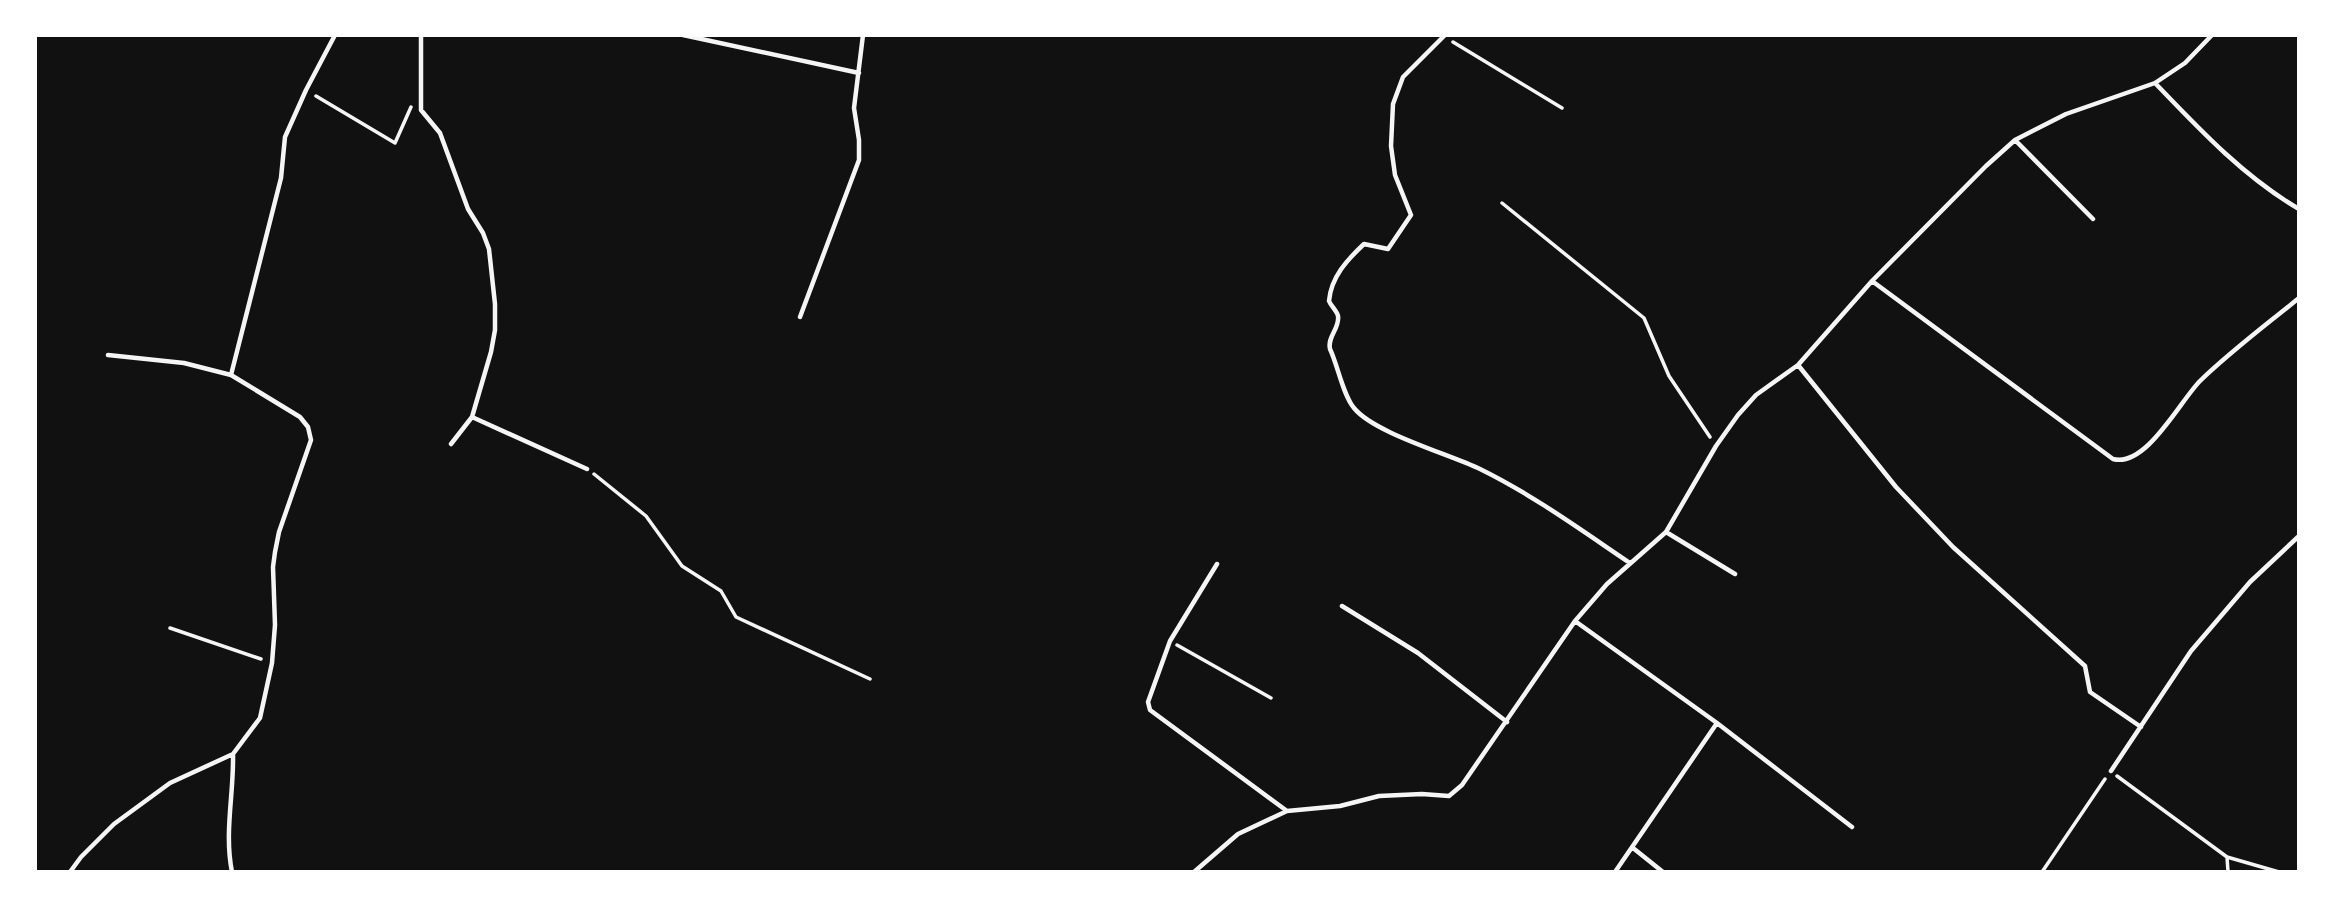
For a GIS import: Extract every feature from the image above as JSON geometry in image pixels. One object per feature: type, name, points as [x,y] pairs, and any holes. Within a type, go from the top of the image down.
[{"type":"lane","points":[[231,375],[281,178],[285,137],[335,35]]},
{"type":"lane","points":[[421,35],[422,110],[440,133],[468,209],[483,233],[489,249],[495,330],[472,417],[451,444]]},
{"type":"lane","points":[[683,35],[859,73]]},
{"type":"lane","points":[[800,317],[859,160],[854,108],[863,35]]},
{"type":"lane","points":[[1194,872],[1238,834],[1287,811],[1340,806],[1379,796],[1449,796],[1462,785],[1575,621],[1607,584],[1666,532],[1716,446],[1756,395],[1798,365],[1872,281],[2015,140],[2066,114],[2155,83],[2185,63],[2212,35]]},
{"type":"lane","points":[[1445,36],[1403,77],[1393,104],[1391,146],[1395,175],[1410,211],[1409,219],[1388,249],[1364,244],[1336,276],[1329,301],[1338,320],[1329,341],[1330,349],[1353,407],[1358,412],[1379,426],[1480,469],[1546,506],[1630,563]]},
{"type":"lane","points":[[2155,83],[2257,181],[2299,209]]},
{"type":"lane","points":[[2015,140],[2093,219]]},
{"type":"lane","points":[[1872,281],[2083,439],[2119,461],[2134,455],[2160,434],[2200,381],[2299,298]]},
{"type":"lane","points":[[70,872],[114,824],[170,782],[233,754],[260,718],[272,663],[275,552],[279,532],[311,440],[308,427],[300,417],[231,375],[184,363],[108,355]]},
{"type":"lane","points":[[1798,365],[1896,486],[1953,547],[2085,666],[2090,692],[2141,727]]},
{"type":"lane","points":[[472,417],[587,468]]},
{"type":"lane","points":[[1666,532],[1735,575]]},
{"type":"lane","points":[[2111,771],[2191,651],[2230,603],[2299,537]]},
{"type":"lane","points":[[1217,564],[1170,641],[1150,692],[1150,710],[1287,811]]},
{"type":"lane","points":[[1342,606],[1418,653],[1507,722]]},
{"type":"lane","points":[[1575,621],[1717,723],[1852,827]]},
{"type":"lane","points":[[1615,872],[1717,723]]},
{"type":"lane","points":[[232,872],[227,842],[234,779],[233,754]]},
{"type":"lane","points":[[1633,848],[1663,872]]},
{"type":"path","points":[[1445,36],[1562,108]]},
{"type":"path","points":[[306,90],[395,143],[420,86]]},
{"type":"path","points":[[1502,203],[1644,317],[1669,376],[1716,446]]},
{"type":"path","points":[[587,468],[646,516],[682,566],[721,590],[736,617],[870,680]]},
{"type":"path","points":[[170,628],[272,663]]},
{"type":"path","points":[[1170,641],[1271,698]]},
{"type":"path","points":[[2042,872],[2111,771],[2227,858],[2279,872]]},
{"type":"path","points":[[2227,858],[2228,872]]}]
